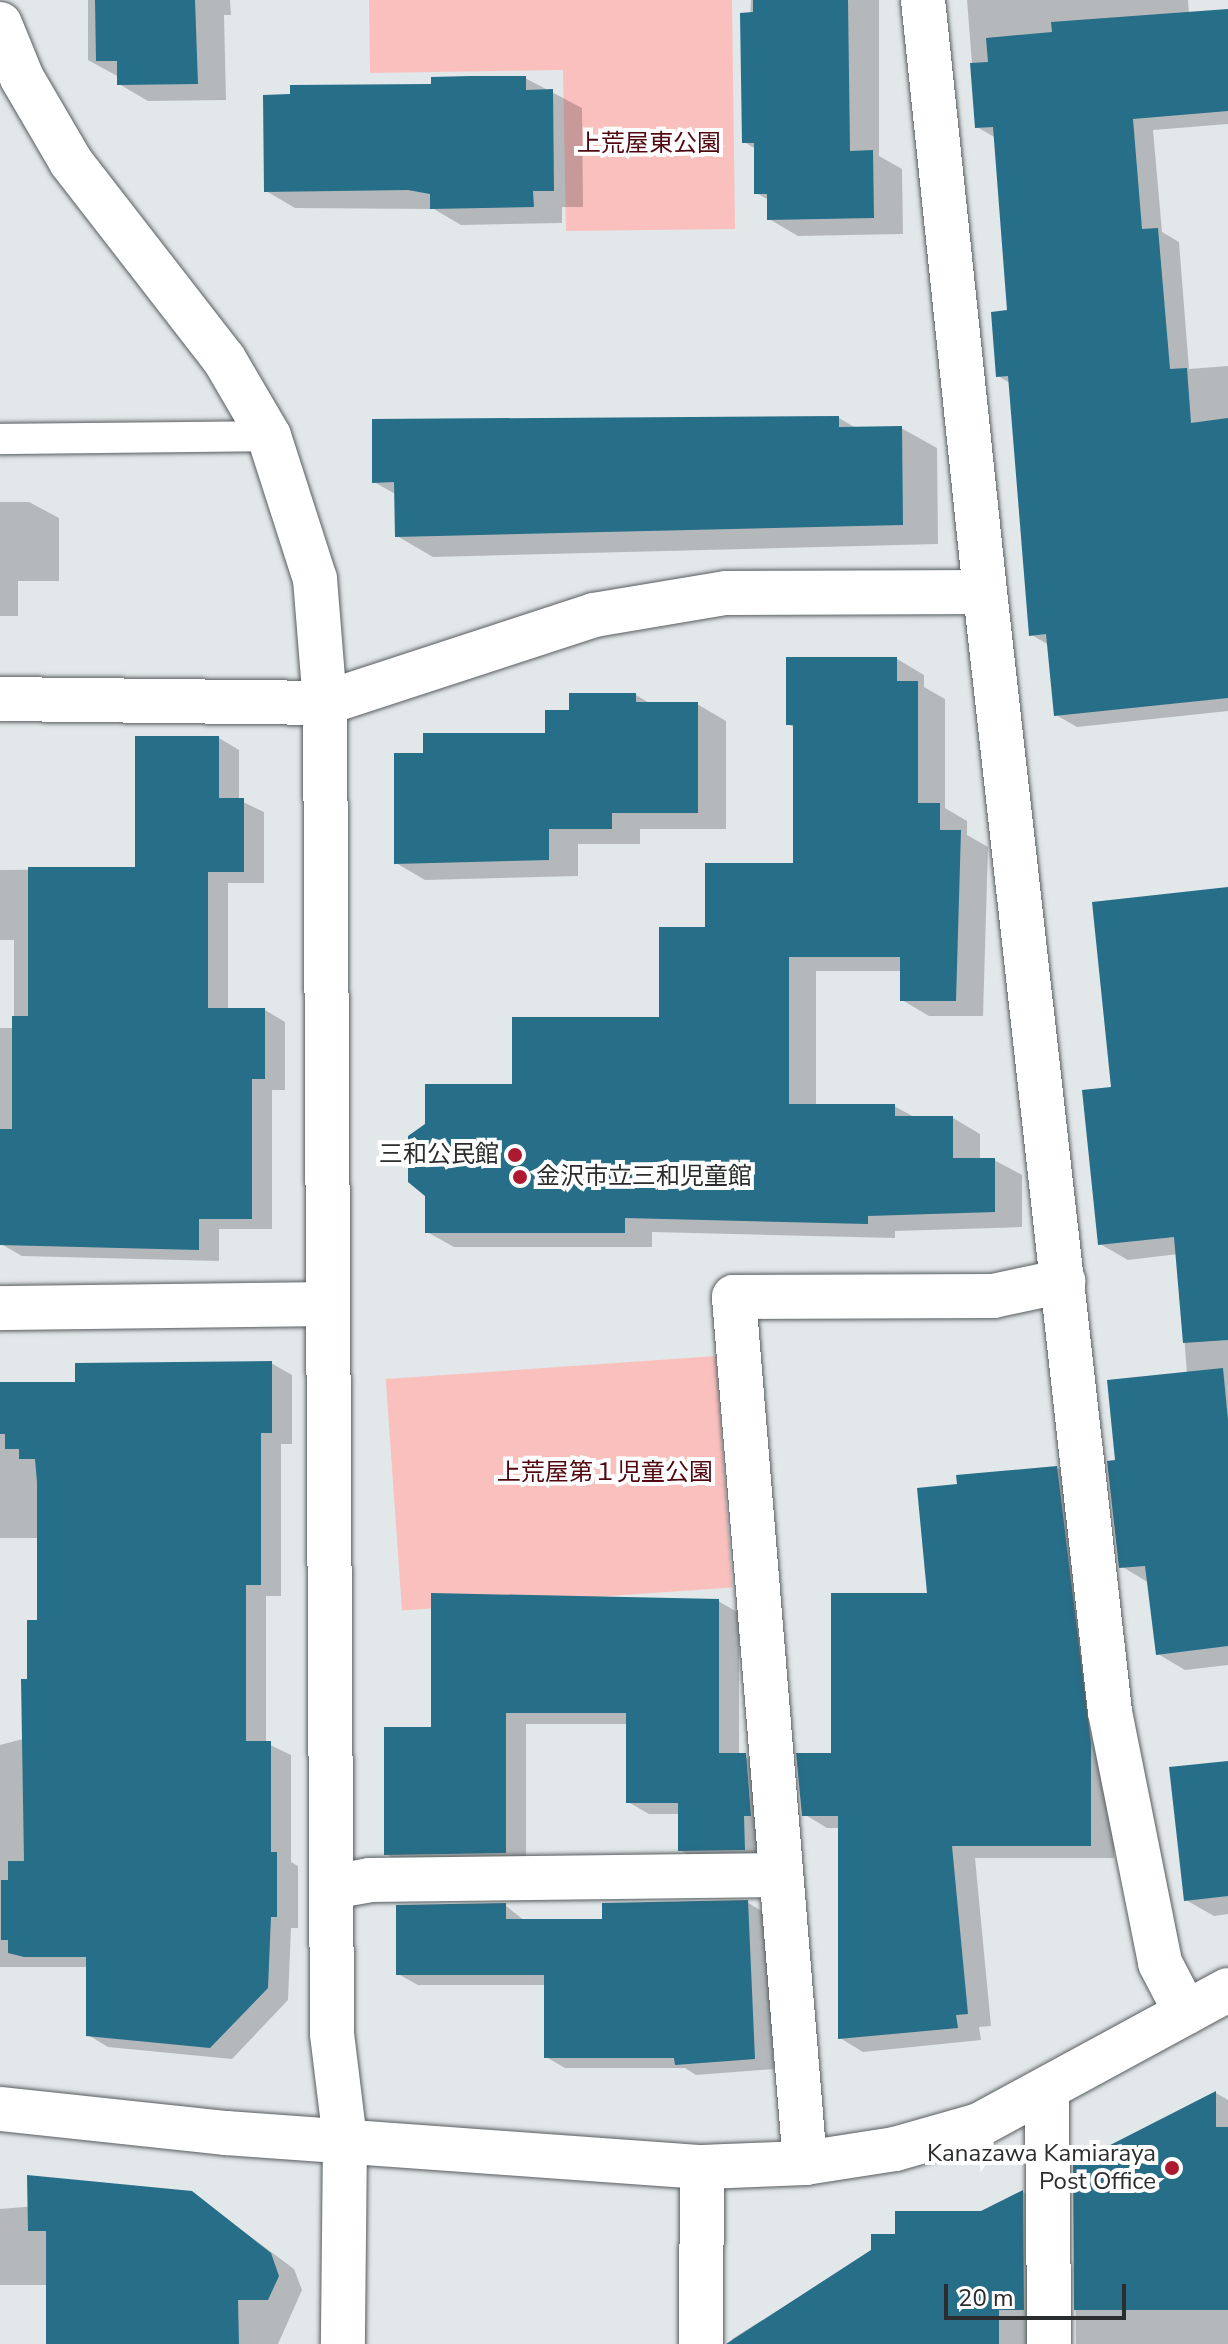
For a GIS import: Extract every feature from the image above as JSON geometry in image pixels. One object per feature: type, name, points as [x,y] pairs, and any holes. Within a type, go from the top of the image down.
[{"type":"street","points":[[923,0],[985,592],[1110,1712],[1160,1963],[1186,2013]]},
{"type":"street","points":[[0,24],[22,78],[71,162],[224,359],[269,436],[315,579],[325,703],[332,2034],[345,2140],[343,2344]]},
{"type":"street","points":[[0,699],[325,703],[594,615],[726,593],[985,592]]},
{"type":"street","points":[[805,2163],[734,1297],[993,1296],[1063,1281]]},
{"type":"street","points":[[0,1308],[327,1304]]},
{"type":"street","points":[[331,1887],[369,1880],[780,1875]]},
{"type":"street","points":[[0,2109],[345,2140],[702,2167],[805,2163],[895,2149],[979,2125],[1047,2091],[1228,1990]]},
{"type":"street","points":[[1047,2091],[1049,2344]]},
{"type":"street","points":[[701,2344],[702,2167]]},
{"type":"lane","points":[[0,439],[269,436]]},
{"type":"green space","name":"上荒屋東公園","points":[[369,0],[732,0],[735,229],[566,231],[563,70],[370,73]]},
{"type":"green space","name":"上荒屋第１児童公園","points":[[716,1356],[732,1587],[402,1611],[386,1379]]},
{"type":"building","points":[[95,0],[195,0],[198,84],[117,85],[117,61],[96,61]]},
{"type":"building","points":[[753,0],[848,0],[850,151],[873,150],[874,218],[767,220],[767,194],[754,194],[754,143],[742,143],[740,13],[753,12]]},
{"type":"building","points":[[1228,9],[1228,111],[1133,119],[1142,229],[1158,228],[1170,369],[1187,368],[1191,423],[1228,418],[1228,698],[1054,716],[1046,634],[1029,636],[1008,376],[996,377],[991,312],[1007,310],[993,127],[975,128],[970,63],[988,62],[986,38],[1052,32],[1051,22]]},
{"type":"building","points":[[526,76],[526,90],[553,89],[554,191],[533,191],[534,207],[430,209],[430,194],[408,190],[264,192],[263,95],[290,94],[290,85],[431,84],[431,77]]},
{"type":"building","points":[[839,416],[839,427],[902,426],[903,525],[395,537],[394,482],[372,483],[372,419]]},
{"type":"building","points":[[786,657],[897,657],[897,681],[918,681],[918,803],[940,803],[940,830],[961,830],[956,1001],[900,1001],[900,957],[789,957],[789,1104],[895,1104],[895,1116],[953,1116],[953,1158],[995,1158],[995,1212],[868,1216],[868,1224],[625,1218],[625,1233],[425,1233],[425,1196],[408,1182],[408,1136],[425,1124],[425,1084],[512,1084],[512,1017],[659,1017],[659,927],[705,927],[705,863],[793,863],[793,725],[786,725]]},
{"type":"building","points":[[569,693],[636,693],[636,702],[698,702],[698,813],[612,813],[612,829],[549,829],[549,860],[394,864],[394,753],[423,753],[423,733],[545,733],[545,710],[569,710]]},
{"type":"building","points":[[135,736],[219,736],[219,798],[244,798],[244,872],[208,872],[208,1008],[265,1008],[265,1079],[252,1079],[252,1219],[199,1219],[199,1250],[0,1245],[0,1129],[12,1129],[12,1016],[28,1016],[28,867],[135,867]]},
{"type":"building","points":[[1228,887],[1228,1340],[1183,1343],[1174,1237],[1098,1245],[1082,1090],[1111,1087],[1092,902]]},
{"type":"building","points":[[272,1361],[272,1433],[261,1433],[261,1585],[246,1585],[246,1741],[271,1741],[271,1852],[277,1852],[277,1917],[271,1917],[268,1988],[210,2048],[86,2036],[86,1957],[24,1957],[8,1953],[8,1940],[1,1940],[1,1880],[8,1880],[8,1861],[24,1861],[21,1679],[27,1679],[27,1620],[37,1620],[37,1482],[35,1459],[19,1459],[19,1449],[5,1449],[5,1434],[0,1434],[0,1382],[75,1382],[75,1363]]},
{"type":"building","points":[[1223,1368],[1228,1420],[1228,1646],[1156,1655],[1145,1566],[1119,1568],[1107,1461],[1115,1460],[1107,1380]]},
{"type":"building","points":[[1057,1466],[1091,1743],[1091,1846],[952,1846],[968,2014],[956,2015],[958,2028],[838,2039],[838,1816],[802,1816],[796,1753],[831,1753],[831,1593],[927,1593],[917,1488],[957,1484],[956,1475]]},
{"type":"building","points":[[431,1593],[719,1599],[719,1753],[746,1753],[751,1816],[744,1816],[745,1850],[678,1851],[678,1803],[626,1803],[626,1713],[506,1713],[506,1853],[384,1855],[384,1727],[431,1727]]},
{"type":"building","points":[[1228,1761],[1228,1896],[1184,1901],[1169,1767]]},
{"type":"building","points":[[748,1900],[755,2059],[675,2065],[674,2058],[544,2058],[544,1975],[396,1975],[396,1905],[506,1903],[506,1919],[602,1919],[602,1903]]},
{"type":"building","points":[[1216,2091],[1216,2127],[1228,2127],[1228,2310],[1074,2310],[1073,2164]]},
{"type":"building","points":[[27,2175],[192,2191],[271,2253],[279,2276],[268,2300],[238,2300],[239,2344],[46,2344],[46,2231],[28,2231]]},
{"type":"building","points":[[1023,2190],[1024,2310],[999,2310],[999,2344],[726,2344],[871,2250],[871,2234],[895,2234],[895,2211],[981,2211]]},
{"type":"place","name":"三和公民館","points":[[515,1155]]},
{"type":"place","name":"金沢市立三和児童館","points":[[520,1177]]},
{"type":"place","name":"Kanazawa Kamiaraya Post Office","points":[[1172,2168]]}]
